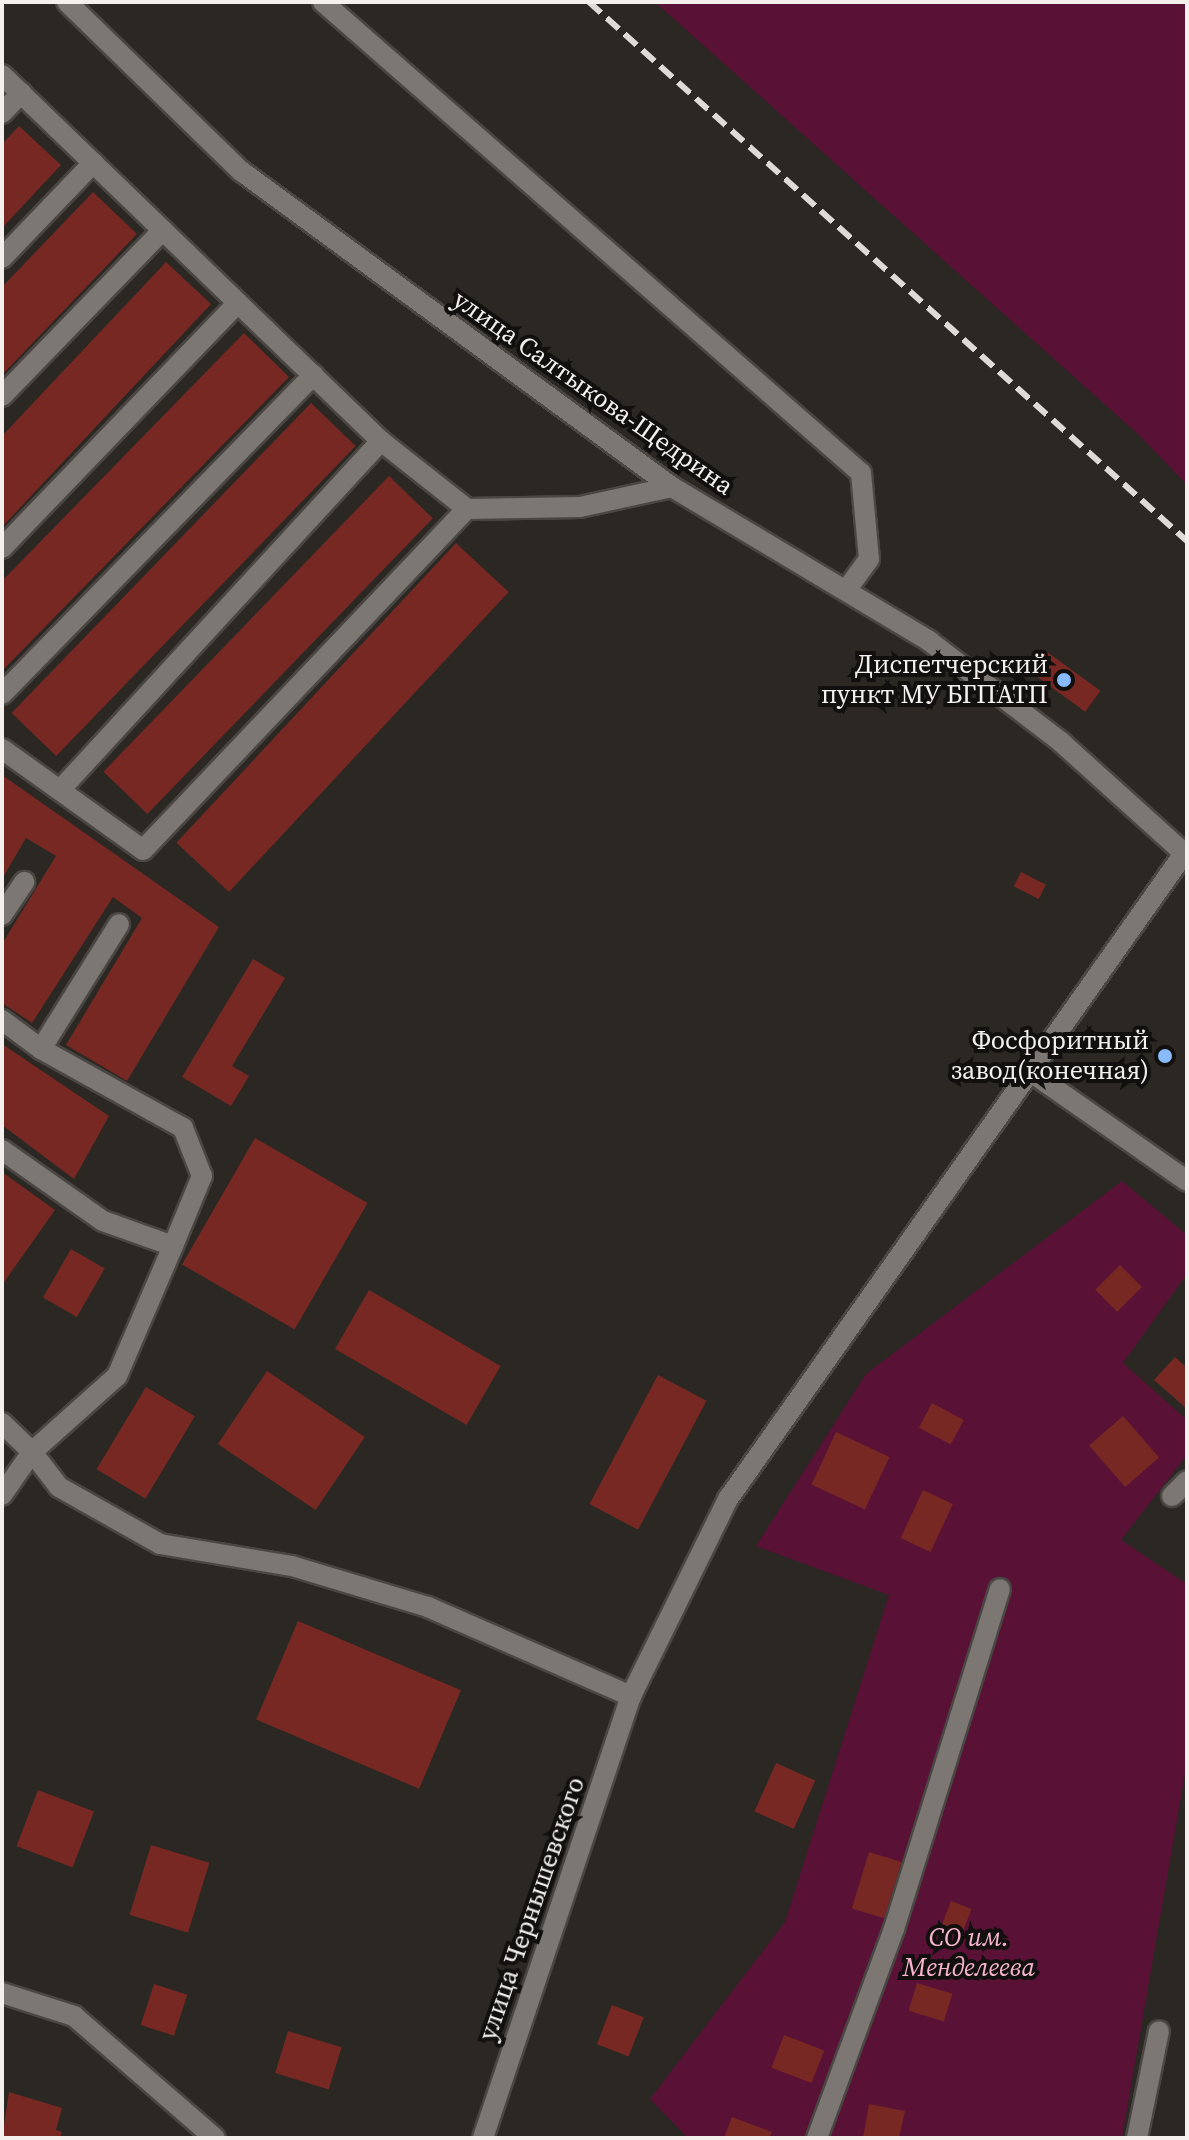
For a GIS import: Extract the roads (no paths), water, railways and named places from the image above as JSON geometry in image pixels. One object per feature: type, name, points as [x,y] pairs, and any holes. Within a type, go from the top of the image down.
[{"type":"street","name":"улица Салтыкова-Щедрина","points":[[67,2],[241,171],[672,487],[847,589],[929,641],[1061,742],[1185,855]]},
{"type":"street","points":[[323,2],[861,473],[869,559],[847,589]]},
{"type":"street","points":[[2,75],[381,441],[467,509],[580,507],[672,487]]},
{"type":"street","points":[[2,113],[21,93]]},
{"type":"street","points":[[2,258],[93,163]]},
{"type":"street","points":[[2,396],[163,230]]},
{"type":"street","points":[[2,548],[238,303]]},
{"type":"street","points":[[2,694],[313,375]]},
{"type":"street","points":[[61,789],[381,441]]},
{"type":"street","points":[[2,749],[143,850],[467,509]]},
{"type":"street","name":"улица Чернышевского","points":[[483,2138],[631,1696],[728,1499],[834,1343],[1185,855]]},
{"type":"street","points":[[2,915],[24,882]]},
{"type":"street","points":[[41,1049],[119,924]]},
{"type":"street","points":[[2,1020],[41,1049],[183,1128],[202,1176],[117,1376],[32,1452],[2,1495]]},
{"type":"street","points":[[1028,1070],[1187,1181]]},
{"type":"street","points":[[2,1150],[103,1221],[173,1246]]},
{"type":"street","points":[[2,1423],[32,1452],[59,1487],[160,1544],[292,1566],[428,1607],[631,1696]]},
{"type":"street","points":[[1172,1496],[1187,1481]]},
{"type":"street","points":[[817,2138],[894,1929],[1000,1589]]},
{"type":"street","points":[[2,1993],[74,2016],[215,2138]]},
{"type":"street","points":[[1137,2138],[1159,2031]]},
{"type":"railway","points":[[589,2],[1187,541]]},
{"type":"place","name":"Диспетчерский пункт МУ БГПАТП","points":[[1064,680]]},
{"type":"place","name":"Фосфоритный завод(конечная)","points":[[1165,1056]]},
{"type":"park label","name":"СО им. Менделеева","points":[[969,1953]]}]
